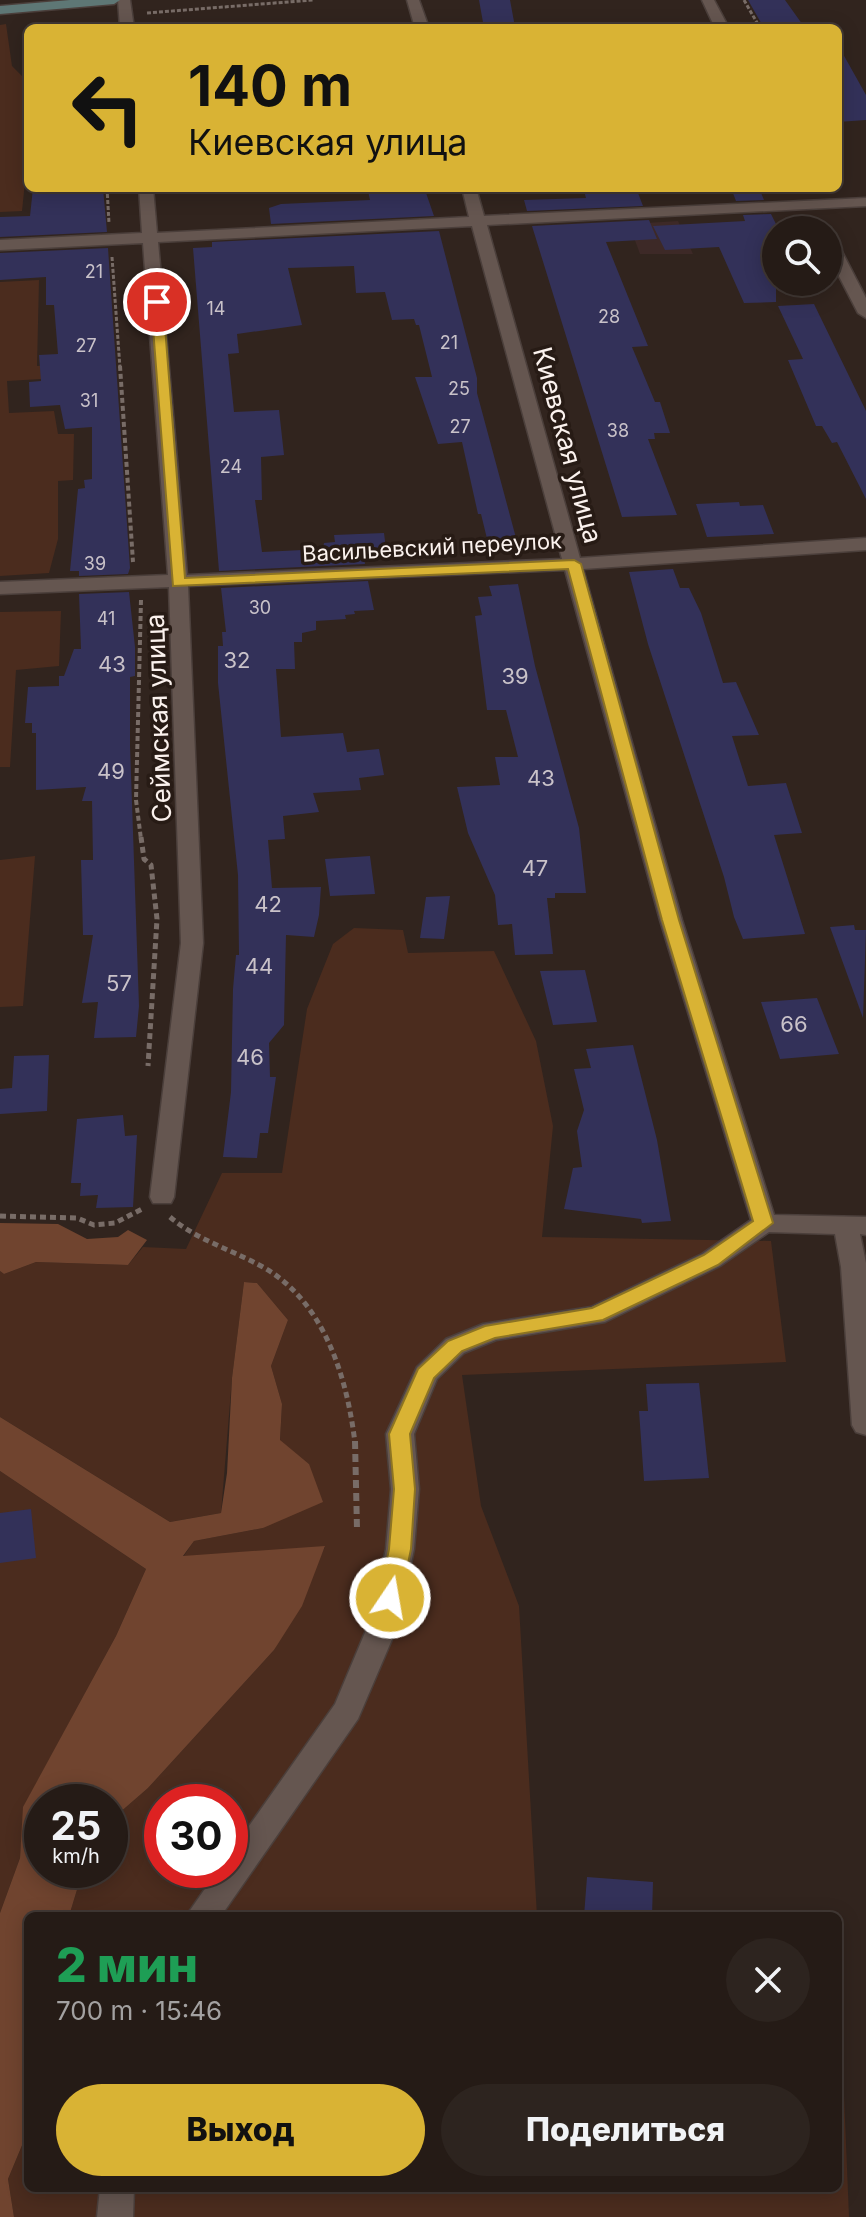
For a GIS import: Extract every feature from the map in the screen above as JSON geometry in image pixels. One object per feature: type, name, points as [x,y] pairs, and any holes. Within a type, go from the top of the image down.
[{"type":"street","points":[[0,10],[114,0]]},
{"type":"street","points":[[413,0],[421,24]]},
{"type":"street","points":[[708,0],[720,24]]},
{"type":"street","name":"Сеймская улица","points":[[146,192],[178,583],[192,943],[162,1197]]},
{"type":"street","name":"Киевская улица","points":[[470,192],[671,920],[764,1223]]},
{"type":"street","points":[[803,192],[814,212]]},
{"type":"street","points":[[0,245],[479,220],[814,212],[866,202]]},
{"type":"street","points":[[842,267],[866,313]]},
{"type":"street","name":"Васильевский переулок","points":[[0,588],[135,585],[574,564],[866,544]]},
{"type":"street","points":[[205,1912],[267,1828],[347,1710],[384,1623],[400,1549],[405,1489],[400,1434],[426,1374],[455,1346],[492,1331],[596,1315],[711,1260],[764,1223],[856,1227],[854,1267],[866,1425]]},
{"type":"street","points":[[115,2217],[117,2192]]},
{"type":"path","points":[[126,14],[313,0]]},
{"type":"path","points":[[744,0],[758,24]]},
{"type":"path","points":[[107,192],[135,585],[141,588],[136,800],[144,859],[151,865],[157,919],[147,1077]]},
{"type":"path","points":[[0,1216],[77,1218],[94,1225],[115,1223],[162,1197],[163,1210],[179,1226],[279,1277],[326,1338],[341,1368],[360,1485],[357,1529]]},
{"type":"shaded area","points":[[6,24],[12,66],[24,78],[22,211],[0,212],[0,25]]},
{"type":"shaded area","points":[[678,221],[693,254],[640,254],[629,224]]},
{"type":"shaded area","points":[[39,280],[37,366],[90,363],[92,376],[7,381],[9,413],[54,411],[58,434],[74,434],[73,480],[58,481],[58,539],[49,573],[0,576],[0,282]]},
{"type":"shaded area","points":[[61,611],[59,666],[16,670],[10,767],[0,767],[0,612]]},
{"type":"shaded area","points":[[35,856],[23,1006],[0,1007],[0,860]]},
{"type":"shaded area","points":[[354,928],[403,930],[408,953],[494,951],[536,1041],[553,1126],[542,1237],[771,1241],[786,1362],[462,1375],[481,1506],[519,1606],[537,1912],[70,1912],[78,1888],[128,1888],[128,1805],[144,1791],[144,1888],[248,1888],[248,1784],[152,1784],[274,1650],[325,1547],[183,1557],[194,1541],[263,1528],[309,1464],[280,1441],[282,1404],[271,1366],[288,1320],[257,1283],[244,1282],[232,1378],[221,1513],[170,1522],[0,1417],[0,1271],[4,1274],[36,1262],[128,1265],[143,1247],[186,1249],[222,1173],[282,1173],[307,1009],[333,944]]},
{"type":"shaded area","points":[[0,1223],[58,1224],[87,1239],[118,1237],[128,1230],[147,1240],[128,1265],[36,1262],[4,1274],[0,1271]]},
{"type":"shaded area","points":[[244,1282],[257,1283],[288,1320],[271,1366],[282,1404],[280,1440],[309,1464],[323,1502],[263,1528],[194,1541],[183,1556],[325,1546],[302,1606],[274,1650],[152,1784],[144,1784],[144,1791],[128,1805],[128,1784],[36,1784],[116,1636],[146,1569],[0,1471],[0,1417],[170,1522],[221,1513],[227,1473],[232,1378]]},
{"type":"shaded area","points":[[0,1471],[146,1569],[116,1636],[36,1784],[24,1784],[20,1858],[0,1913]]},
{"type":"shaded area","points":[[23,1807],[24,1888],[78,1888],[70,1912],[24,1912],[24,2141],[8,2179],[14,2217],[0,2217],[0,1913],[20,1858]]},
{"type":"shaded area","points":[[842,2095],[849,2217],[14,2217],[8,2179],[24,2141],[24,2192],[842,2192]]},
{"type":"building","points":[[479,0],[510,0],[514,24],[483,24]]},
{"type":"building","points":[[748,0],[785,0],[802,24],[762,24]]},
{"type":"building","points":[[842,52],[866,95],[866,120],[842,122]]},
{"type":"building","points":[[33,192],[103,192],[107,232],[0,237],[0,217],[30,216]]},
{"type":"building","points":[[368,192],[426,192],[434,216],[271,224],[269,208],[281,204],[370,200]]},
{"type":"building","points":[[584,192],[638,193],[643,206],[527,211],[524,200],[586,198]]},
{"type":"building","points":[[733,192],[761,192],[764,200],[736,201]]},
{"type":"building","points":[[743,215],[772,216],[762,216],[762,296],[776,296],[776,302],[744,303],[719,247],[665,250],[653,226],[745,221]]},
{"type":"building","points":[[649,220],[657,239],[606,242],[648,346],[632,347],[655,402],[660,402],[670,433],[654,433],[655,439],[648,439],[677,515],[622,517],[532,226]]},
{"type":"building","points":[[439,231],[477,378],[477,393],[519,549],[490,551],[481,514],[478,514],[462,442],[438,444],[415,377],[432,377],[419,325],[414,319],[392,320],[385,292],[356,293],[354,266],[288,268],[302,325],[237,334],[239,353],[228,354],[234,412],[279,410],[284,455],[261,457],[262,500],[255,500],[262,552],[323,549],[324,543],[335,542],[334,535],[384,533],[387,557],[364,558],[365,564],[219,571],[193,248],[212,247],[212,242]]},
{"type":"building","points":[[108,248],[130,568],[128,574],[79,576],[79,571],[70,571],[78,489],[85,488],[84,480],[92,479],[92,427],[65,429],[60,405],[30,407],[29,382],[41,381],[39,355],[58,354],[54,305],[46,305],[46,277],[0,280],[0,253]]},
{"type":"building","points":[[814,304],[866,411],[866,499],[837,442],[832,443],[822,426],[816,426],[788,360],[803,359],[778,306]]},
{"type":"building","points":[[739,502],[740,506],[763,505],[774,534],[707,537],[696,504]]},
{"type":"building","points":[[673,569],[680,588],[689,588],[701,613],[723,683],[736,682],[759,735],[732,736],[748,786],[786,783],[802,833],[774,835],[805,934],[743,939],[734,917],[724,877],[648,644],[629,572]]},
{"type":"building","points":[[368,581],[374,610],[354,611],[355,614],[345,615],[346,619],[316,621],[316,630],[302,633],[302,642],[294,642],[295,669],[276,669],[281,737],[343,733],[347,752],[379,749],[384,775],[359,778],[361,790],[313,793],[319,812],[283,816],[285,839],[268,840],[272,888],[321,887],[319,915],[314,937],[286,935],[284,1025],[269,1043],[270,1077],[276,1077],[268,1133],[260,1133],[257,1158],[223,1157],[231,1092],[233,989],[236,955],[239,955],[238,875],[218,683],[218,646],[223,646],[222,632],[226,632],[221,588]]},
{"type":"building","points":[[518,584],[535,666],[579,828],[586,893],[555,893],[555,898],[547,898],[553,954],[515,955],[512,924],[498,925],[495,895],[468,833],[457,787],[500,785],[495,757],[518,757],[506,710],[487,710],[475,616],[482,615],[478,597],[492,596],[489,586]]},
{"type":"building","points":[[129,592],[135,647],[135,676],[130,677],[130,745],[139,1006],[136,1037],[94,1038],[98,1002],[82,1003],[93,935],[83,935],[81,860],[93,860],[92,801],[82,801],[86,787],[36,790],[36,733],[32,733],[32,723],[25,723],[28,687],[59,686],[59,676],[64,676],[74,649],[81,649],[79,594]]},
{"type":"building","points":[[370,856],[375,894],[330,896],[325,859]]},
{"type":"building","points":[[450,896],[444,939],[420,938],[426,897]]},
{"type":"building","points":[[854,925],[855,930],[866,930],[863,1018],[830,927]]},
{"type":"building","points":[[585,970],[597,1022],[553,1025],[540,971]]},
{"type":"building","points":[[817,998],[839,1054],[780,1059],[761,1002]]},
{"type":"building","points":[[633,1045],[657,1140],[671,1221],[642,1223],[641,1219],[564,1209],[573,1168],[582,1167],[577,1131],[584,1110],[574,1069],[591,1068],[586,1049]]},
{"type":"building","points":[[49,1055],[47,1111],[0,1114],[0,1089],[12,1088],[14,1056]]},
{"type":"building","points":[[123,1115],[125,1136],[137,1135],[133,1207],[96,1208],[98,1195],[80,1196],[81,1183],[71,1183],[77,1119]]},
{"type":"building","points":[[699,1383],[709,1478],[644,1481],[639,1411],[648,1411],[646,1384]]},
{"type":"building","points":[[31,1509],[36,1558],[0,1563],[0,1513]]},
{"type":"building","points":[[587,1877],[653,1882],[652,1912],[584,1912]]},
{"type":"route","points":[[157,302],[178,583],[574,564],[671,920],[764,1223],[711,1260],[596,1315],[551,1325],[492,1331],[455,1346],[426,1374],[400,1434],[405,1489],[400,1549],[390,1598]]}]
